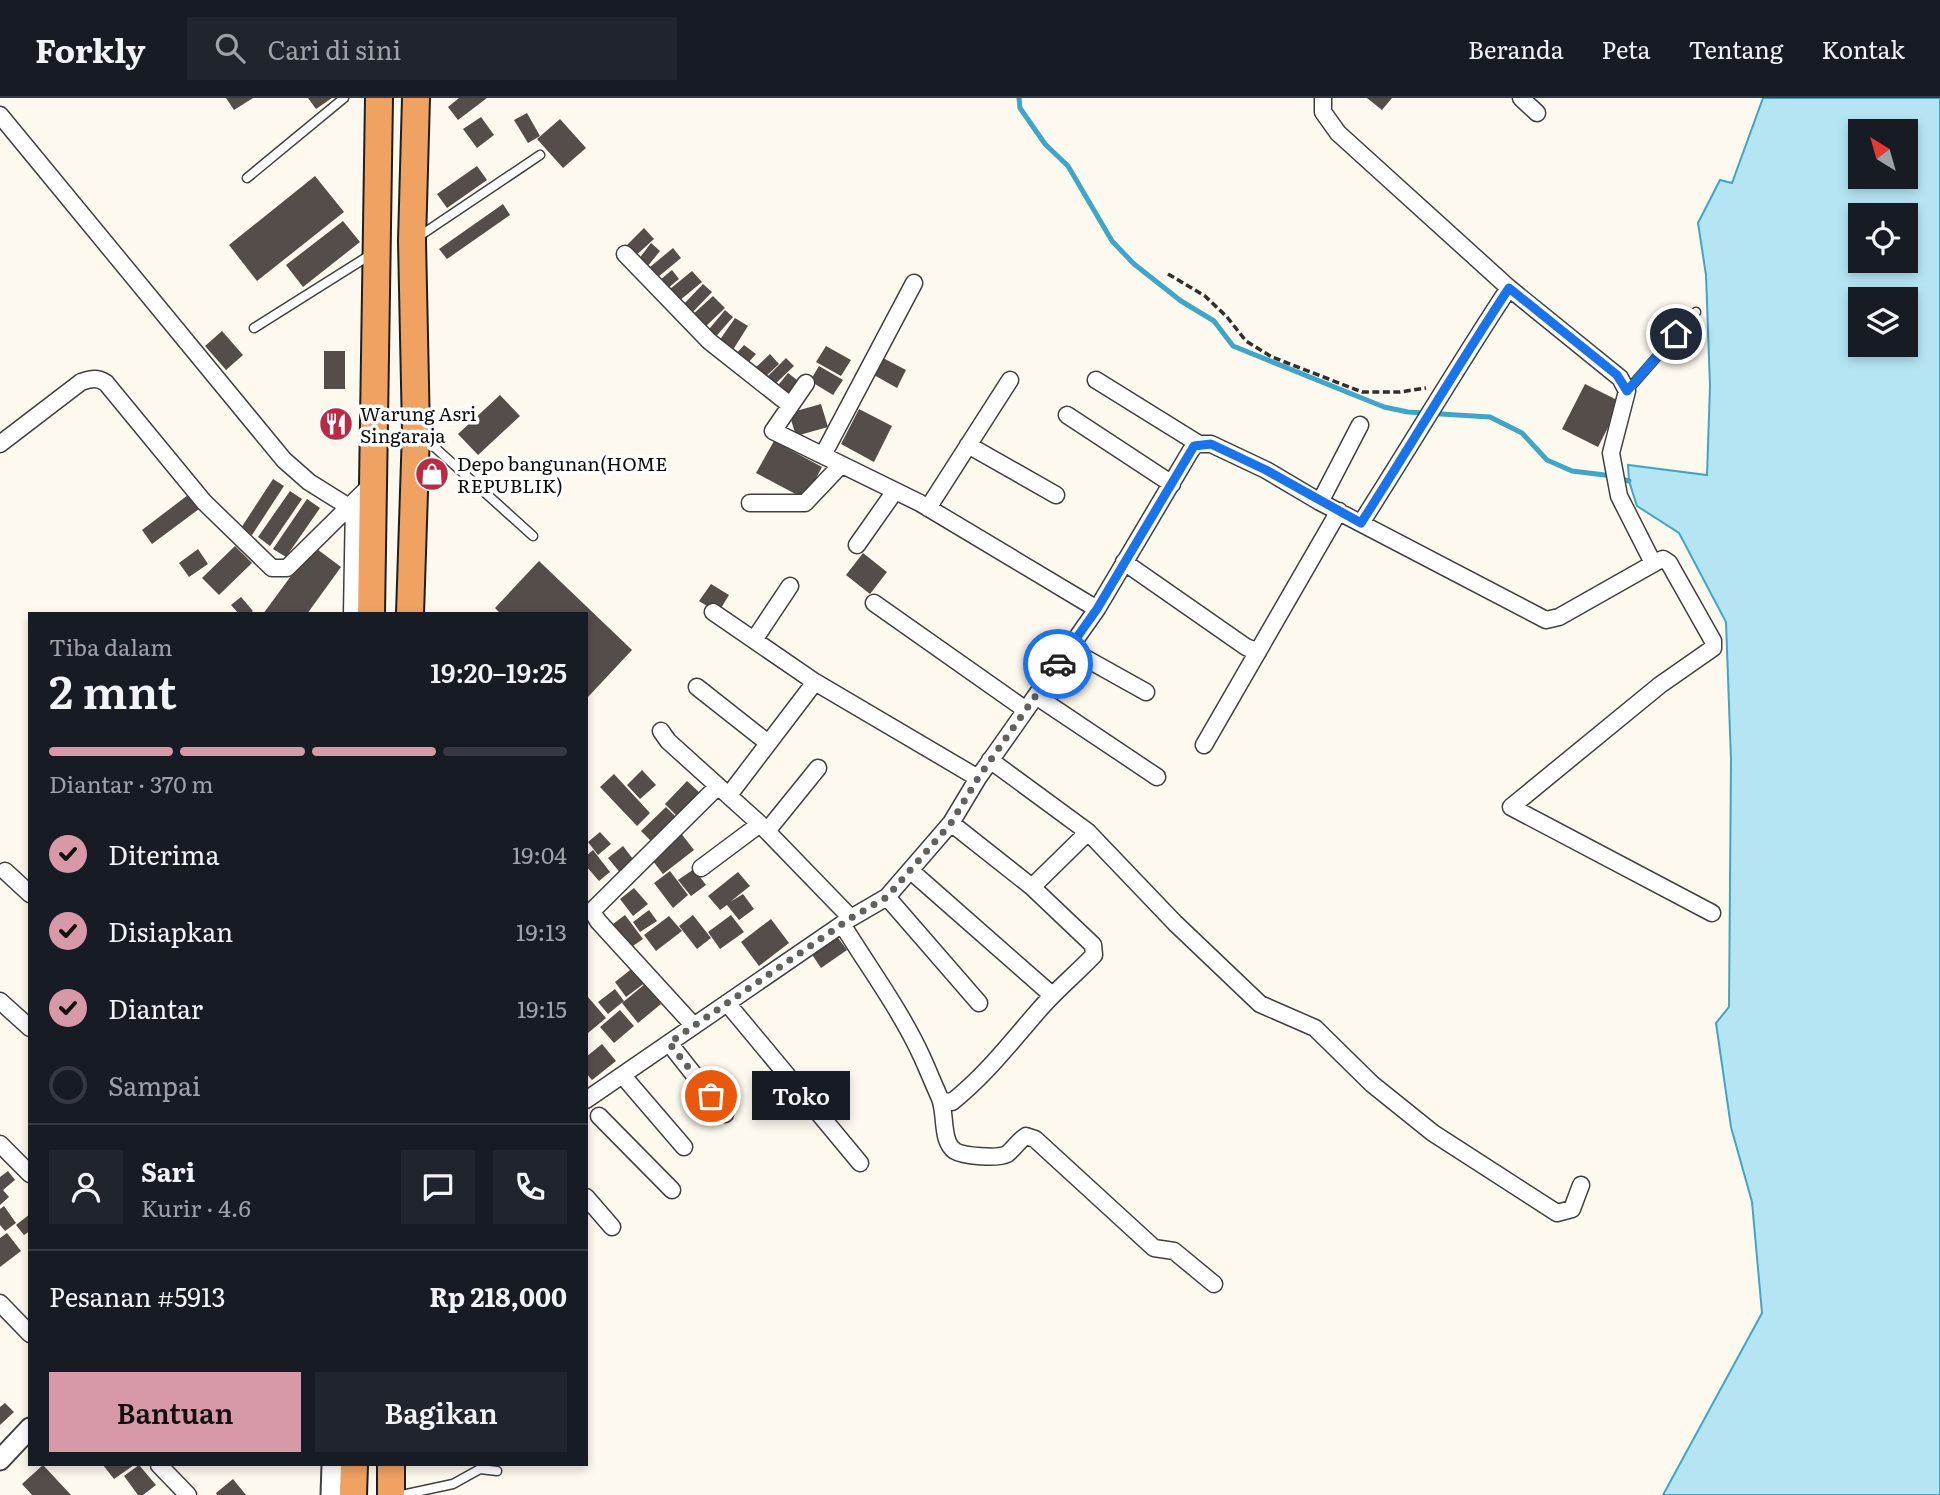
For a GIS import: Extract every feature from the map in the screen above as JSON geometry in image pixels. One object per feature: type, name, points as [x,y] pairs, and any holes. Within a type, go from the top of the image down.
[{"type":"highway","points":[[371,612],[379,98]]},
{"type":"highway","points":[[410,612],[416,431],[412,240],[416,98]]},
{"type":"highway","points":[[353,1495],[354,1466]]},
{"type":"highway","points":[[391,1466],[391,1495]]},
{"type":"street","points":[[1323,98],[1322,112],[1338,133],[1509,288],[1617,375],[1627,391],[1611,453],[1619,496],[1653,563]]},
{"type":"street","points":[[1521,98],[1537,113]]},
{"type":"street","points":[[0,114],[284,460],[309,482],[352,504]]},
{"type":"street","points":[[625,254],[709,341],[790,405]]},
{"type":"street","points":[[822,456],[914,283]]},
{"type":"street","points":[[1361,523],[1509,288]]},
{"type":"street","points":[[0,444],[81,382],[92,378],[100,379],[205,502],[272,568],[287,568],[373,483]]},
{"type":"street","points":[[928,508],[1010,380]]},
{"type":"street","points":[[1096,380],[1199,444]]},
{"type":"street","points":[[806,383],[773,431],[928,508],[1097,609]]},
{"type":"street","points":[[1067,415],[1172,484]]},
{"type":"street","points":[[1321,502],[1360,425]]},
{"type":"street","points":[[588,1099],[847,921],[887,897],[951,823],[978,778],[1097,609],[1194,446],[1199,444],[1211,444],[1266,470],[1321,502],[1546,620],[1559,617],[1653,563],[1663,559],[1669,563],[1713,641],[1713,648],[1660,685],[1511,807],[1713,913]]},
{"type":"street","points":[[968,445],[1056,495]]},
{"type":"street","points":[[750,503],[806,503],[841,465]]},
{"type":"street","points":[[857,545],[895,491]]},
{"type":"street","points":[[352,504],[352,612]]},
{"type":"street","points":[[1204,745],[1339,511]]},
{"type":"street","points":[[1124,562],[1246,647],[1258,652]]},
{"type":"street","points":[[754,640],[790,586]]},
{"type":"street","points":[[874,603],[1026,710]]},
{"type":"street","points":[[713,612],[815,682],[978,778]]},
{"type":"street","points":[[1069,649],[1146,692]]},
{"type":"street","points":[[694,1026],[592,926],[593,909],[724,791],[768,743],[815,682]]},
{"type":"street","points":[[697,687],[768,743]]},
{"type":"street","points":[[1036,696],[1157,777]]},
{"type":"street","points":[[661,731],[668,741],[764,827],[847,921],[922,1057],[942,1101],[946,1118],[946,1141],[955,1151],[972,1156],[999,1156],[1007,1154],[1027,1136],[1035,1139],[1154,1248],[1174,1251],[1214,1284]]},
{"type":"street","points":[[990,761],[1088,832],[1175,923],[1260,1003],[1315,1028],[1372,1084],[1433,1133],[1556,1213],[1572,1209],[1581,1185]]},
{"type":"street","points":[[701,868],[764,827],[818,768]]},
{"type":"street","points":[[942,1101],[952,1102],[968,1090],[1014,1042],[1052,995],[1094,955],[1095,950],[1093,945],[1032,887],[951,823]]},
{"type":"street","points":[[1032,887],[1088,832]]},
{"type":"street","points":[[5,871],[28,892]]},
{"type":"street","points":[[911,871],[1052,995]]},
{"type":"street","points":[[887,897],[979,1003]]},
{"type":"street","points":[[0,1001],[28,1026]]},
{"type":"street","points":[[727,1003],[860,1163]]},
{"type":"street","points":[[669,1043],[725,1114]]},
{"type":"street","points":[[623,1076],[684,1147]]},
{"type":"street","points":[[588,1101],[672,1189]]},
{"type":"street","points":[[588,1126],[599,1115]]},
{"type":"street","points":[[0,1144],[28,1172]]},
{"type":"street","points":[[588,1199],[612,1227]]},
{"type":"street","points":[[0,1303],[28,1332]]},
{"type":"street","points":[[0,1460],[28,1430]]},
{"type":"street","points":[[160,1466],[188,1495]]},
{"type":"street","points":[[331,1495],[332,1466]]},
{"type":"lane","points":[[247,178],[344,98]]},
{"type":"lane","points":[[412,240],[540,155]]},
{"type":"lane","points":[[254,328],[376,251]]},
{"type":"lane","points":[[1627,391],[1696,312]]},
{"type":"lane","points":[[416,431],[533,536]]},
{"type":"lane","points":[[402,1495],[453,1483],[480,1469],[497,1471]]},
{"type":"path","points":[[1168,274],[1205,296],[1227,317],[1246,341],[1272,357],[1362,392],[1442,391]]},
{"type":"water","points":[[1763,98],[1940,98],[1940,1495],[1663,1495],[1762,1313],[1752,1202],[1731,1127],[1716,1023],[1729,1007],[1731,760],[1726,622],[1679,533],[1637,506],[1629,481],[1628,465],[1707,475],[1710,386],[1706,275],[1698,223],[1720,180],[1732,183]]},
{"type":"building","points":[[226,98],[253,98],[234,110]]},
{"type":"building","points":[[308,98],[332,98],[316,109]]},
{"type":"building","points":[[459,98],[487,98],[458,120],[448,107]]},
{"type":"building","points":[[1367,98],[1392,98],[1382,110]]},
{"type":"building","points":[[527,113],[540,136],[528,143],[514,120]]},
{"type":"building","points":[[481,117],[494,135],[477,148],[463,129]]},
{"type":"building","points":[[560,119],[586,148],[563,168],[537,139]]},
{"type":"building","points":[[477,166],[487,180],[447,208],[437,194]]},
{"type":"building","points":[[315,176],[344,212],[257,281],[229,245]]},
{"type":"building","points":[[503,204],[510,215],[447,259],[439,249]]},
{"type":"building","points":[[343,221],[360,242],[303,287],[286,265]]},
{"type":"building","points":[[644,228],[654,239],[632,259],[623,249]]},
{"type":"building","points":[[651,243],[660,251],[647,267],[638,260]]},
{"type":"building","points":[[673,248],[681,258],[658,277],[650,267]]},
{"type":"building","points":[[672,270],[679,279],[667,289],[660,280]]},
{"type":"building","points":[[692,271],[702,282],[679,301],[670,289]]},
{"type":"building","points":[[703,284],[712,292],[690,315],[681,307]]},
{"type":"building","points":[[713,296],[725,308],[703,329],[691,316]]},
{"type":"building","points":[[725,310],[733,317],[712,341],[705,334]]},
{"type":"building","points":[[735,318],[748,326],[731,353],[717,344]]},
{"type":"building","points":[[222,331],[243,355],[226,370],[205,346]]},
{"type":"building","points":[[744,345],[756,354],[747,364],[735,355]]},
{"type":"building","points":[[826,346],[851,360],[841,376],[816,362]]},
{"type":"building","points":[[324,351],[345,351],[345,389],[324,389]]},
{"type":"building","points":[[770,354],[779,364],[763,379],[754,369]]},
{"type":"building","points":[[786,358],[794,366],[772,387],[765,379]]},
{"type":"building","points":[[883,358],[906,370],[897,388],[874,375]]},
{"type":"building","points":[[819,366],[843,380],[833,395],[810,381]]},
{"type":"building","points":[[788,373],[801,383],[789,399],[775,389]]},
{"type":"building","points":[[1585,384],[1621,402],[1598,447],[1562,429]]},
{"type":"building","points":[[500,395],[520,416],[478,455],[458,434]]},
{"type":"building","points":[[821,404],[828,427],[796,436],[789,413]]},
{"type":"building","points":[[859,409],[892,426],[874,462],[841,444]]},
{"type":"building","points":[[330,410],[344,410],[343,431],[328,430]]},
{"type":"building","points":[[774,441],[822,467],[805,499],[756,473]]},
{"type":"building","points":[[273,479],[284,486],[252,535],[241,528]]},
{"type":"building","points":[[290,491],[302,499],[270,546],[258,537]]},
{"type":"building","points":[[188,495],[199,509],[152,544],[142,530]]},
{"type":"building","points":[[307,499],[320,508],[286,557],[273,549]]},
{"type":"building","points":[[235,546],[252,563],[219,595],[202,578]]},
{"type":"building","points":[[313,546],[341,567],[308,612],[264,612]]},
{"type":"building","points":[[198,549],[208,564],[189,577],[179,563]]},
{"type":"building","points":[[863,553],[887,572],[870,594],[846,575]]},
{"type":"building","points":[[539,561],[632,650],[588,697],[588,612],[499,612],[495,608]]},
{"type":"building","points":[[711,584],[729,595],[718,613],[699,601]]},
{"type":"building","points":[[241,597],[253,611],[237,612],[231,605]]},
{"type":"building","points":[[642,770],[656,785],[640,799],[627,785]]},
{"type":"building","points":[[614,774],[650,813],[637,826],[600,787]]},
{"type":"building","points":[[687,781],[700,793],[677,816],[665,804]]},
{"type":"building","points":[[666,807],[677,818],[652,842],[641,831]]},
{"type":"building","points":[[600,832],[611,844],[598,855],[588,842]]},
{"type":"building","points":[[680,832],[694,850],[663,874],[649,856]]},
{"type":"building","points":[[623,846],[636,863],[622,875],[608,858]]},
{"type":"building","points":[[593,850],[610,872],[599,881],[588,868],[588,854]]},
{"type":"building","points":[[694,869],[706,885],[691,896],[678,880]]},
{"type":"building","points":[[670,871],[688,895],[673,908],[654,883]]},
{"type":"building","points":[[738,872],[750,886],[730,902],[743,894],[754,909],[739,920],[727,905],[720,910],[708,896]]},
{"type":"building","points":[[634,888],[648,904],[633,916],[620,899]]},
{"type":"building","points":[[649,910],[657,921],[640,932],[633,922]]},
{"type":"building","points":[[625,915],[643,939],[630,948],[613,924]]},
{"type":"building","points":[[693,915],[711,938],[697,949],[679,926]]},
{"type":"building","points":[[731,915],[744,932],[720,949],[708,932]]},
{"type":"building","points":[[669,916],[682,931],[656,951],[644,935]]},
{"type":"building","points":[[771,919],[789,943],[759,966],[741,942]]},
{"type":"building","points":[[836,935],[847,950],[821,968],[811,953]]},
{"type":"building","points":[[634,967],[646,982],[626,997],[615,982]]},
{"type":"building","points":[[645,984],[661,1004],[638,1023],[622,1003]]},
{"type":"building","points":[[615,989],[624,1001],[608,1014],[598,1002]]},
{"type":"building","points":[[588,997],[606,1018],[588,1033]]},
{"type":"building","points":[[620,1010],[634,1026],[614,1043],[600,1027]]},
{"type":"building","points":[[602,1044],[616,1061],[592,1080],[588,1075],[588,1055]]},
{"type":"building","points":[[8,1171],[15,1180],[3,1190],[9,1197],[0,1205],[0,1177]]},
{"type":"building","points":[[4,1206],[16,1223],[5,1231],[0,1225],[0,1209]]},
{"type":"building","points":[[28,1216],[28,1232],[24,1235],[16,1225]]},
{"type":"building","points":[[7,1233],[21,1251],[0,1267],[0,1238]]},
{"type":"building","points":[[5,1403],[14,1412],[0,1425],[0,1407]]},
{"type":"building","points":[[44,1466],[71,1495],[32,1495],[22,1484]]},
{"type":"building","points":[[104,1466],[133,1466],[114,1479]]},
{"type":"building","points":[[140,1466],[156,1485],[143,1495],[138,1495],[124,1476]]},
{"type":"building","points":[[233,1479],[246,1495],[217,1495],[216,1493]]},
{"type":"waterway","points":[[1019,98],[1020,108],[1045,144],[1068,166],[1112,241],[1134,264],[1181,301],[1214,321],[1233,346],[1384,407],[1408,412],[1490,417],[1522,433],[1547,460],[1572,471],[1629,481]]},
{"type":"way so far","points":[[711,1096],[669,1043],[851,918],[887,897],[951,823],[978,778],[1058,664]]},
{"type":"place","name":"Warung Asri Singaraja","points":[[336,424]]},
{"type":"place","name":"Depo bangunan(HOME REPUBLIK)","points":[[432,474]]},
{"type":"place","name":"Toko","points":[[711,1096]]},
{"type":"route","points":[[1058,664],[1097,609],[1194,446],[1211,444],[1266,470],[1361,523],[1509,288],[1617,375],[1627,391],[1676,334]]}]
